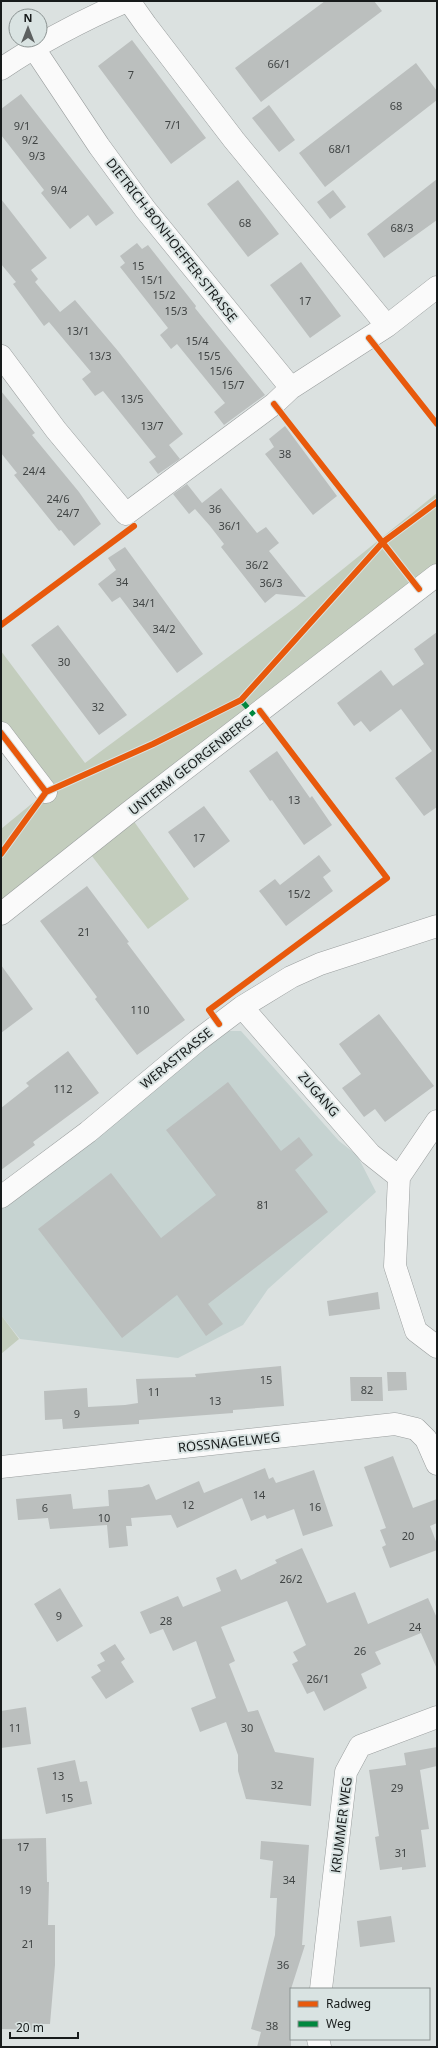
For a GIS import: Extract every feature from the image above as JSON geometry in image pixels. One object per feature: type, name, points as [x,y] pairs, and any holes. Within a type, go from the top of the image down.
[{"type":"street","points":[[48,39],[91,17],[128,1],[234,140],[387,326]]},
{"type":"street","points":[[1,69],[32,48]]},
{"type":"street","name":"DIETRICH-BONHOEFFER-STRASSE","points":[[34,48],[99,146],[145,209],[291,388]]},
{"type":"street","points":[[1,356],[56,430],[126,514],[274,404],[291,388],[387,326],[437,287]]},
{"type":"street","name":"UNTERM GEORGENBERG","points":[[1,914],[128,813],[437,575]]},
{"type":"street","points":[[1,733],[46,792]]},
{"type":"street","name":"WERASTRASSE","points":[[1,1197],[88,1132],[197,1041],[242,1007],[291,976],[320,964],[437,926]]},
{"type":"street","name":"ZUGANG","points":[[242,1007],[370,1154],[399,1177]]},
{"type":"street","points":[[437,1121],[399,1177],[395,1266],[416,1331],[437,1348]]},
{"type":"street","name":"ROSSNAGELWEG","points":[[1,1467],[394,1424],[416,1429],[426,1439],[437,1464]]},
{"type":"street","name":"KRUMMER WEG","points":[[321,1988],[346,1772],[360,1746],[437,1717]]},
{"type":"shaded area","points":[[225,1031],[241,1031],[339,1141],[357,1155],[376,1192],[268,1289],[243,1325],[178,1358],[20,1339],[1,1315],[1,1198]]},
{"type":"green space","points":[[437,493],[437,575],[128,813],[189,899],[148,929],[85,847],[1,914],[1,829],[46,792],[1,733],[1,651],[85,763],[296,607]]},
{"type":"green space","points":[[1,1315],[19,1339],[1,1354]]},
{"type":"building","points":[[325,1],[374,1],[382,11],[261,102],[235,68]]},
{"type":"building","points":[[132,40],[206,138],[171,164],[98,66]]},
{"type":"building","points":[[416,63],[437,91],[437,100],[325,187],[299,153]]},
{"type":"building","points":[[21,94],[114,213],[96,226],[88,215],[70,229],[41,193],[44,190],[1,135],[1,109]]},
{"type":"building","points":[[269,105],[295,140],[279,152],[252,118]]},
{"type":"building","points":[[437,179],[437,220],[384,258],[367,234]]},
{"type":"building","points":[[238,180],[279,234],[248,257],[207,204]]},
{"type":"building","points":[[333,190],[346,207],[330,219],[317,202]]},
{"type":"building","points":[[1,199],[47,258],[31,270],[38,279],[35,282],[60,312],[75,300],[118,351],[183,434],[169,445],[180,459],[158,474],[149,462],[156,457],[103,391],[95,396],[82,379],[91,372],[49,322],[44,326],[13,284],[16,282],[1,264]]},
{"type":"building","points":[[137,243],[142,249],[148,245],[196,306],[195,308],[265,395],[224,425],[214,412],[225,403],[177,344],[171,349],[160,335],[168,328],[120,267],[125,263],[120,256]]},
{"type":"building","points":[[301,262],[341,316],[310,338],[270,285]]},
{"type":"building","points":[[1,391],[35,433],[32,435],[79,492],[101,524],[74,546],[61,530],[59,531],[14,475],[17,473],[1,453]]},
{"type":"building","points":[[285,426],[337,496],[313,515],[265,454],[274,447],[269,439]]},
{"type":"building","points":[[187,484],[202,503],[221,488],[257,533],[266,527],[279,543],[269,551],[306,597],[276,594],[265,603],[221,547],[224,544],[210,526],[195,509],[189,514],[173,494]]},
{"type":"building","points":[[125,547],[203,654],[177,673],[120,597],[112,602],[98,584],[116,570],[108,558]]},
{"type":"building","points":[[58,625],[127,715],[99,735],[31,645]]},
{"type":"building","points":[[437,632],[437,807],[424,816],[395,778],[432,751],[401,709],[370,732],[361,721],[354,726],[337,703],[381,670],[393,686],[424,664],[414,649]]},
{"type":"building","points":[[277,751],[310,798],[312,796],[332,825],[304,845],[249,771]]},
{"type":"building","points":[[204,806],[230,841],[194,868],[168,832]]},
{"type":"building","points":[[319,855],[331,871],[323,877],[333,891],[286,926],[259,891],[275,879],[280,885]]},
{"type":"building","points":[[87,886],[129,942],[127,943],[185,1020],[137,1055],[95,999],[97,997],[40,921]]},
{"type":"building","points":[[1,965],[33,1009],[1,1033]]},
{"type":"building","points":[[379,1014],[434,1086],[385,1122],[375,1109],[364,1117],[342,1088],[361,1074],[339,1044]]},
{"type":"building","points":[[68,1051],[99,1093],[33,1142],[35,1145],[1,1170],[1,1108],[29,1086],[26,1083]]},
{"type":"building","points":[[228,1082],[281,1151],[299,1137],[313,1155],[295,1170],[328,1212],[208,1304],[223,1324],[206,1336],[177,1295],[122,1338],[38,1229],[111,1173],[161,1238],[216,1195],[166,1130]]},
{"type":"building","points":[[378,1292],[380,1309],[329,1316],[327,1301]]},
{"type":"building","points":[[281,1366],[284,1406],[233,1410],[233,1413],[139,1420],[139,1424],[63,1429],[62,1419],[45,1420],[44,1391],[87,1388],[88,1407],[125,1405],[138,1403],[136,1379],[196,1377],[195,1374]]},
{"type":"building","points":[[387,1372],[406,1372],[407,1390],[388,1391]]},
{"type":"building","points":[[350,1377],[382,1377],[383,1401],[351,1401]]},
{"type":"building","points":[[393,1456],[413,1508],[437,1499],[437,1523],[430,1526],[437,1544],[437,1550],[390,1568],[382,1547],[386,1545],[380,1530],[386,1528],[364,1467]]},
{"type":"building","points":[[265,1468],[269,1479],[273,1477],[276,1483],[314,1470],[333,1526],[303,1536],[294,1509],[267,1519],[265,1515],[251,1521],[242,1498],[177,1528],[171,1515],[131,1518],[132,1526],[126,1526],[128,1546],[109,1548],[107,1525],[50,1529],[48,1518],[18,1520],[16,1499],[71,1494],[73,1509],[109,1506],[108,1490],[142,1487],[149,1484],[156,1500],[199,1481],[204,1493]]},
{"type":"building","points":[[302,1548],[327,1603],[355,1592],[368,1624],[428,1598],[437,1618],[437,1669],[421,1633],[375,1652],[381,1664],[361,1674],[367,1688],[324,1711],[314,1691],[307,1694],[292,1664],[298,1661],[293,1652],[306,1645],[287,1601],[221,1627],[235,1661],[229,1664],[248,1712],[258,1710],[275,1752],[314,1758],[311,1806],[246,1799],[238,1771],[238,1755],[226,1722],[200,1732],[191,1708],[216,1698],[196,1641],[173,1651],[163,1629],[150,1634],[140,1612],[178,1596],[183,1607],[221,1591],[216,1578],[236,1569],[241,1580],[277,1563],[275,1560]]},
{"type":"building","points":[[60,1588],[83,1626],[57,1642],[34,1604]]},
{"type":"building","points":[[115,1644],[125,1659],[121,1662],[134,1682],[106,1699],[91,1677],[101,1671],[97,1665],[105,1661],[100,1653]]},
{"type":"building","points":[[26,1707],[31,1744],[1,1748],[1,1711]]},
{"type":"building","points":[[437,1747],[437,1766],[420,1770],[429,1829],[421,1830],[426,1867],[402,1870],[402,1867],[380,1870],[375,1837],[379,1836],[369,1770],[406,1765],[404,1753]]},
{"type":"building","points":[[75,1760],[80,1782],[87,1781],[92,1804],[46,1814],[37,1768]]},
{"type":"building","points":[[46,1838],[47,1882],[49,1882],[48,1925],[55,1925],[55,1965],[50,2024],[38,2024],[37,2030],[1,2029],[1,1839]]},
{"type":"building","points":[[261,1841],[309,1845],[302,1945],[305,1945],[291,1988],[290,1988],[291,2047],[257,2047],[261,2032],[251,2029],[275,1935],[277,1898],[270,1898],[273,1861],[260,1859]]},
{"type":"building","points":[[391,1916],[395,1942],[360,1947],[357,1921]]},
{"type":"marked path","points":[[241,700],[254,715]]},
{"type":"cycle path","points":[[369,338],[437,424]]},
{"type":"cycle path","points":[[274,404],[419,589]]},
{"type":"cycle path","points":[[1,854],[46,792],[153,744],[241,700],[383,542],[437,502]]},
{"type":"cycle path","points":[[1,625],[134,526]]},
{"type":"cycle path","points":[[219,1024],[209,1010],[387,878],[260,711]]},
{"type":"cycle path","points":[[1,733],[46,792]]}]
